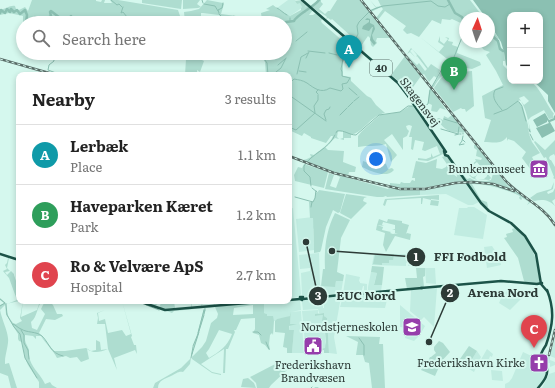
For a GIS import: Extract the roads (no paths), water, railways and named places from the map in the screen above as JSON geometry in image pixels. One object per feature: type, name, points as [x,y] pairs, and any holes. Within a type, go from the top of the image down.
[{"type":"main road","name":"Skagensvej","points":[[303,0],[400,86],[480,202],[494,214],[514,226],[526,238],[536,254],[542,283]]},
{"type":"main road","name":"Skagensvej","points":[[466,182],[484,205],[494,214]]},
{"type":"main road","name":"40","points":[[480,202],[484,205]]},
{"type":"main road","points":[[0,254],[16,259]]},
{"type":"main road","points":[[292,299],[464,284],[500,282],[542,283],[548,291],[551,301],[552,322],[541,357],[546,365],[546,377],[539,388]]},
{"type":"main road","points":[[146,304],[158,309],[168,310],[237,304]]},
{"type":"waterway","points":[[111,0],[122,7]]},
{"type":"waterway","points":[[292,21],[319,0]]},
{"type":"waterway","points":[[448,0],[455,13],[459,15]]},
{"type":"waterway","points":[[354,42],[358,34],[357,26],[359,22],[374,9],[383,6],[431,1],[438,6],[445,7],[450,4]]},
{"type":"waterway","points":[[219,13],[218,10],[222,8],[223,3]]},
{"type":"waterway","points":[[204,4],[215,6],[218,11]]},
{"type":"waterway","points":[[123,7],[121,13],[123,12],[126,16]]},
{"type":"waterway","points":[[277,8],[287,15]]},
{"type":"waterway","points":[[0,13],[1,10],[5,13],[7,9],[10,12],[11,9],[14,12],[17,10],[20,14],[25,10],[27,16]]},
{"type":"waterway","points":[[51,16],[51,11],[58,16]]},
{"type":"waterway","points":[[296,41],[307,32]]},
{"type":"waterway","points":[[495,38],[498,41],[500,49],[503,51]]},
{"type":"waterway","points":[[346,56],[352,44]]},
{"type":"waterway","points":[[416,106],[428,104],[430,90],[442,69],[452,62],[459,45]]},
{"type":"waterway","points":[[308,51],[325,53]]},
{"type":"waterway","points":[[306,58],[309,52]]},
{"type":"waterway","points":[[297,74],[301,57],[308,53]]},
{"type":"waterway","points":[[329,53],[337,55]]},
{"type":"waterway","points":[[340,55],[345,55]]},
{"type":"waterway","points":[[292,81],[294,79],[302,81],[321,90],[327,90],[330,88],[341,91],[343,89],[342,84],[347,83],[350,78],[342,76],[341,69],[343,59],[345,57]]},
{"type":"waterway","points":[[345,58],[346,63]]},
{"type":"waterway","points":[[53,72],[48,70],[49,65],[54,60]]},
{"type":"waterway","points":[[265,60],[267,63],[268,72]]},
{"type":"waterway","points":[[278,65],[284,60]]},
{"type":"waterway","points":[[276,72],[281,68],[285,60]]},
{"type":"waterway","points":[[299,71],[306,72]]},
{"type":"waterway","points":[[502,110],[495,101],[494,93],[495,90],[503,87]]},
{"type":"waterway","points":[[349,88],[357,95]]},
{"type":"waterway","points":[[318,90],[316,92],[318,94]]},
{"type":"waterway","points":[[292,128],[296,130],[315,113],[314,106],[318,100],[318,95]]},
{"type":"waterway","points":[[292,97],[326,121]]},
{"type":"waterway","points":[[354,101],[359,97]]},
{"type":"waterway","points":[[494,114],[507,109],[518,101]]},
{"type":"waterway","points":[[348,107],[353,102]]},
{"type":"waterway","points":[[519,102],[522,106]]},
{"type":"waterway","points":[[336,133],[337,131],[340,131],[356,135],[379,115],[400,112],[408,106],[413,106]]},
{"type":"waterway","points":[[326,120],[324,114],[330,107]]},
{"type":"waterway","points":[[522,107],[526,121]]},
{"type":"waterway","points":[[340,115],[347,108]]},
{"type":"waterway","points":[[444,119],[457,123]]},
{"type":"waterway","points":[[441,129],[458,134],[459,127]]},
{"type":"waterway","points":[[455,135],[459,134]]},
{"type":"waterway","points":[[530,134],[533,140]]},
{"type":"waterway","points":[[311,186],[310,177],[304,171],[304,166],[311,158],[329,144],[335,135]]},
{"type":"waterway","points":[[463,136],[459,145],[464,144]]},
{"type":"waterway","points":[[312,188],[317,192]]},
{"type":"waterway","points":[[295,197],[313,202],[316,191]]},
{"type":"waterway","points":[[311,207],[312,202]]},
{"type":"waterway","points":[[0,299],[5,303],[0,306]]},
{"type":"waterway","points":[[6,304],[7,315],[20,334],[25,358],[37,378]]},
{"type":"waterway","points":[[146,305],[159,310]]},
{"type":"waterway","points":[[198,333],[204,310]]},
{"type":"waterway","points":[[204,314],[205,310]]},
{"type":"waterway","points":[[199,331],[204,315]]},
{"type":"waterway","points":[[13,324],[23,330],[40,334],[55,353],[63,356]]},
{"type":"waterway","points":[[21,330],[24,335],[24,343],[28,350],[29,359]]},
{"type":"waterway","points":[[192,354],[199,332]]},
{"type":"waterway","points":[[253,332],[258,332],[261,335]]},
{"type":"waterway","points":[[193,346],[198,334]]},
{"type":"waterway","points":[[359,338],[364,345],[364,355]]},
{"type":"waterway","points":[[266,342],[269,349]]},
{"type":"waterway","points":[[191,358],[193,347]]},
{"type":"railway","points":[[361,0],[505,180],[517,191],[538,206],[555,225]]},
{"type":"railway","points":[[0,59],[46,72]]},
{"type":"railway","points":[[292,157],[334,173],[400,189],[425,189],[455,183],[472,182],[493,184],[514,191]]},
{"type":"railway","points":[[549,355],[555,330]]},
{"type":"place","name":"Lerbæk","points":[[349,68]]},
{"type":"place","name":"Haveparken Kæret","points":[[454,90]]},
{"type":"place","name":"Bunkermuseet","points":[[539,169]]},
{"type":"place","name":"EUC Nord","points":[[306,242]]},
{"type":"place","name":"FFI Fodbold","points":[[332,251]]},
{"type":"place","name":"Nordstjerneskolen","points":[[412,327]]},
{"type":"place","name":"Arena Nord","points":[[429,342]]},
{"type":"place","name":"Frederikshavn Brandvæsen","points":[[313,346]]},
{"type":"place","name":"Ro & Velvære ApS","points":[[534,348]]},
{"type":"place","name":"Frederikshavn Kirke","points":[[539,363]]}]
